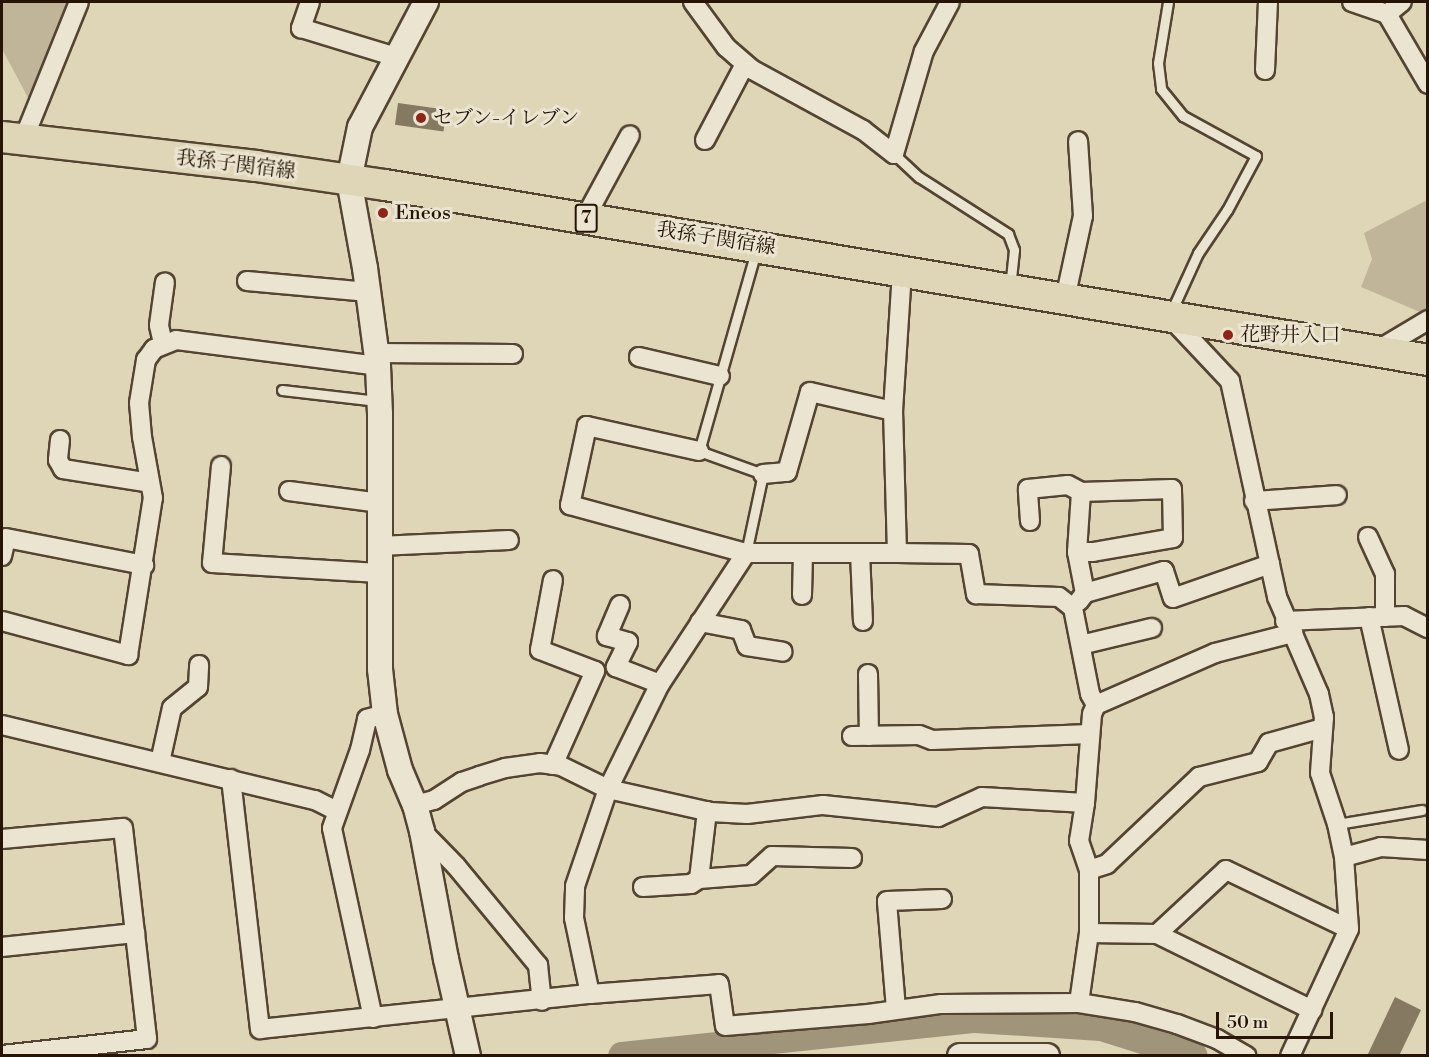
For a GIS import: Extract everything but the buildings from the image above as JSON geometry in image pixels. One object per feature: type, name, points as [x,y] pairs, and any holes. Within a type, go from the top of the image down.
[{"type":"main road","name":"我孫子関宿線","points":[[13,139],[256,166],[349,180],[1010,288],[1428,360]]},
{"type":"street","points":[[13,139],[26,133],[79,2]]},
{"type":"street","points":[[310,2],[301,28],[396,57]]},
{"type":"street","points":[[426,2],[360,127],[349,180],[369,292],[380,402],[380,669],[385,714],[400,770],[415,806],[422,831],[468,1056]]},
{"type":"street","points":[[693,2],[726,47],[745,64],[768,80],[863,130],[894,154],[924,51],[950,2]]},
{"type":"street","points":[[1265,70],[1268,2]]},
{"type":"street","points":[[1352,2],[1387,14],[1428,84]]},
{"type":"street","points":[[1387,14],[1402,2]]},
{"type":"street","points":[[705,140],[745,64]]},
{"type":"street","points":[[585,218],[630,135]]},
{"type":"street","points":[[1065,299],[1083,216],[1078,141]]},
{"type":"street","points":[[897,553],[893,411],[902,270]]},
{"type":"street","points":[[248,281],[369,292]]},
{"type":"street","points":[[163,343],[159,325],[165,282]]},
{"type":"street","points":[[1169,316],[1230,381],[1254,501],[1270,564],[1289,627],[1319,694],[1324,717],[1320,773],[1337,824],[1344,857],[1349,929],[1290,1056]]},
{"type":"street","points":[[1376,351],[1428,320]]},
{"type":"street","points":[[2,621],[128,655],[153,498],[140,403],[146,360],[163,343],[176,340],[377,360],[513,354]]},
{"type":"street","points":[[639,357],[720,376]]},
{"type":"street","points":[[763,474],[787,472],[810,392],[893,411]]},
{"type":"street","points":[[699,451],[587,426],[570,505],[746,553],[969,554],[976,594],[1059,597],[1073,608],[1090,694],[1096,705]]},
{"type":"street","points":[[60,440],[58,460],[63,469],[150,483]]},
{"type":"street","points":[[221,466],[213,563],[379,573]]},
{"type":"street","points":[[1030,521],[1028,489],[1068,485],[1081,492],[1172,489],[1173,538],[1093,552],[1077,552]]},
{"type":"street","points":[[289,491],[380,503]]},
{"type":"street","points":[[1081,492],[1077,552],[1086,593]]},
{"type":"street","points":[[1254,501],[1338,495]]},
{"type":"street","points":[[1368,537],[1384,574],[1377,617],[1399,750]]},
{"type":"street","points":[[2,556],[6,538],[144,565]]},
{"type":"street","points":[[379,546],[509,540]]},
{"type":"street","points":[[590,994],[574,918],[575,886],[608,789],[660,684],[746,553]]},
{"type":"street","points":[[802,553],[802,595]]},
{"type":"street","points":[[860,553],[863,621]]},
{"type":"street","points":[[1073,608],[1086,593],[1164,571],[1173,598],[1270,564]]},
{"type":"street","points":[[553,580],[540,650],[596,671],[553,765]]},
{"type":"street","points":[[620,605],[607,636],[628,642],[616,668],[660,684]]},
{"type":"street","points":[[1079,1003],[1089,933],[1089,870],[1079,841],[1085,803],[1092,714],[1096,705],[1215,653],[1289,627],[1404,616],[1428,628]]},
{"type":"street","points":[[700,622],[741,630],[747,646],[783,652]]},
{"type":"street","points":[[1081,645],[1152,628]]},
{"type":"street","points":[[160,762],[172,708],[198,687],[199,665]]},
{"type":"street","points":[[868,674],[860,736],[919,735],[932,740],[1090,734]]},
{"type":"street","points":[[373,1018],[332,828],[360,750],[367,719],[385,714]]},
{"type":"street","points":[[2,725],[315,800],[337,811]]},
{"type":"street","points":[[1089,870],[1107,864],[1199,777],[1258,762],[1269,743],[1323,728]]},
{"type":"street","points":[[415,806],[434,800],[462,782],[505,768],[540,763],[553,765],[608,789],[707,811],[747,814],[823,805],[938,817],[982,796],[1085,803]]},
{"type":"street","points":[[231,779],[260,1029],[458,1010],[590,994],[719,984],[725,1026],[868,1014],[941,1004],[1079,1003],[1135,1012],[1177,1024],[1217,1040],[1247,1056]]},
{"type":"street","points":[[699,879],[707,811]]},
{"type":"street","points":[[2,839],[123,828],[147,1039],[2,1055]]},
{"type":"street","points":[[422,831],[456,866],[538,965],[542,1001]]},
{"type":"street","points":[[1344,857],[1381,848],[1428,850]]},
{"type":"street","points":[[644,888],[691,884],[699,879],[751,875],[772,856],[852,858]]},
{"type":"street","points":[[1157,934],[1226,870],[1349,929]]},
{"type":"street","points":[[896,1009],[887,901],[942,899]]},
{"type":"street","points":[[2,947],[135,933]]},
{"type":"street","points":[[1089,933],[1157,934],[1312,1010]]},
{"type":"street","points":[[960,1056],[1047,1056]]},
{"type":"lane","points":[[1168,2],[1158,63],[1161,89],[1184,116],[1256,156],[1227,210],[1198,253],[1169,316]]},
{"type":"lane","points":[[894,154],[919,177],[1008,234],[1014,250],[1010,288]]},
{"type":"lane","points":[[746,553],[763,474],[699,451],[757,246]]},
{"type":"lane","points":[[282,390],[380,402]]},
{"type":"lane","points":[[1337,824],[1422,810]]},
{"type":"shaded area","points":[[2,2],[71,2],[32,105],[2,49]]},
{"type":"shaded area","points":[[1427,200],[1427,315],[1361,287],[1372,259],[1364,233]]},
{"type":"waterway","points":[[622,1056],[975,1019],[1101,1027],[1194,1056]]},
{"type":"place","name":"セブン-イレブン","points":[[421,118]]},
{"type":"place","name":"Eneos","points":[[383,213]]},
{"type":"place","name":"花野井入口","points":[[1228,335]]}]
